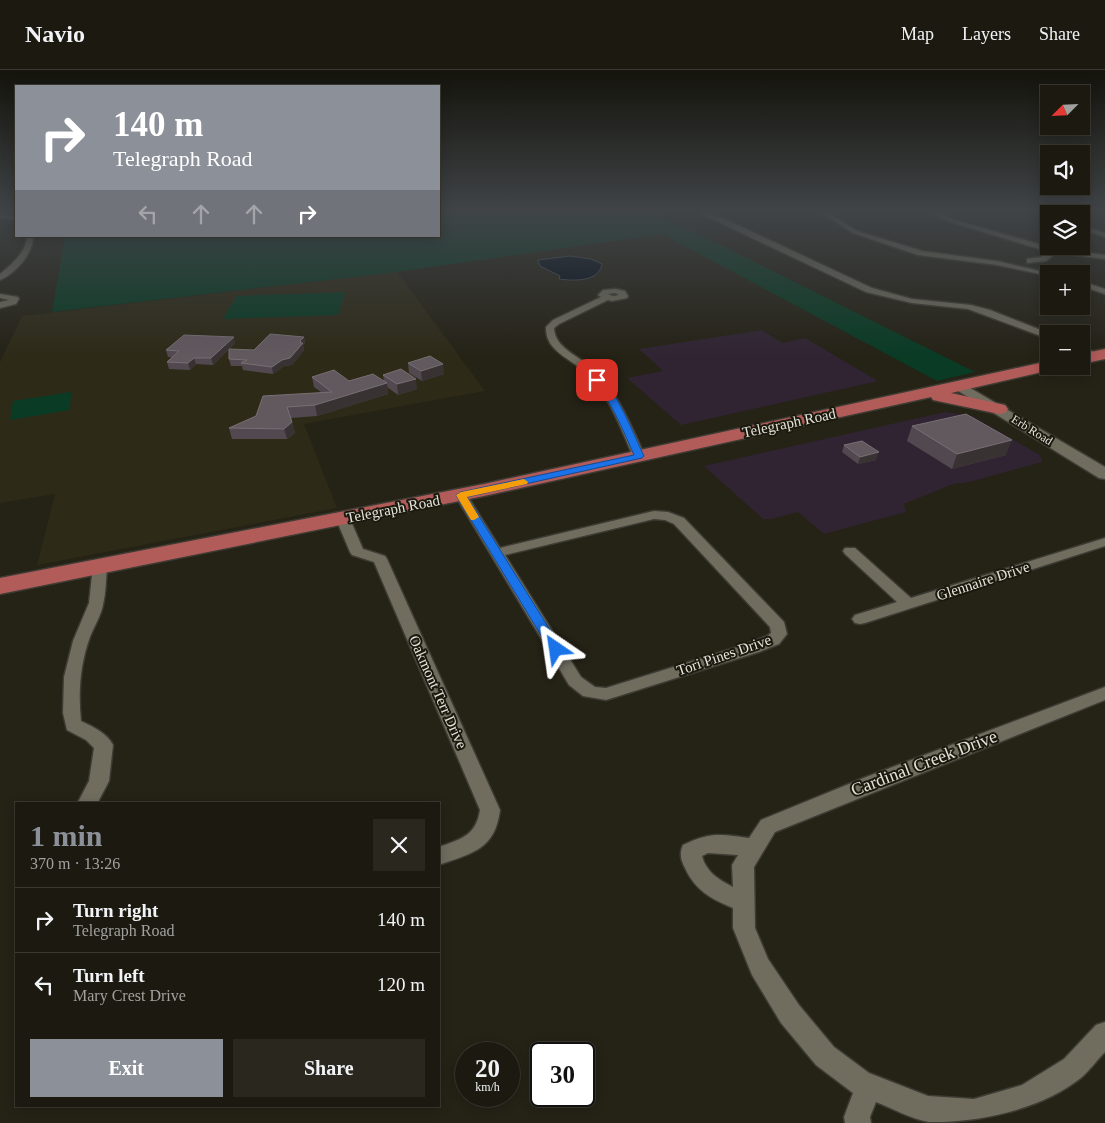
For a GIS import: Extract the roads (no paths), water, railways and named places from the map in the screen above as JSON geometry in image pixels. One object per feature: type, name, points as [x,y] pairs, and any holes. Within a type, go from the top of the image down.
[{"type":"main road","name":"Telegraph Road","points":[[0,586],[461,495],[1040,368]]},
{"type":"main road","points":[[992,379],[992,395],[999,409]]},
{"type":"main road","points":[[924,394],[955,398],[999,409]]},
{"type":"street","points":[[0,278],[18,259]]},
{"type":"street","points":[[805,259],[869,290],[888,296],[886,301],[896,305],[907,304],[912,301],[968,307],[987,312],[1040,333]]},
{"type":"street","points":[[980,259],[1040,267],[1047,259]]},
{"type":"street","points":[[1029,265],[1040,270]]},
{"type":"street","points":[[1090,286],[1105,292]]},
{"type":"street","points":[[0,296],[15,299],[13,302],[0,305]]},
{"type":"street","points":[[606,298],[556,322],[550,327],[549,333],[552,340],[588,369],[607,390],[639,456]]},
{"type":"street","name":"Erb Road","points":[[960,386],[1105,474]]},
{"type":"street","name":"Tori Pines Drive","points":[[461,495],[496,553],[575,681],[580,687],[590,693],[606,694],[616,691],[753,648],[773,640],[779,634],[778,626],[680,521],[668,516],[654,515],[496,553]]},
{"type":"street","name":"Oakmont Terr Drive","points":[[343,519],[358,552],[380,559],[490,810],[490,821],[478,842],[440,856]]},
{"type":"street","name":"Glennaire Drive","points":[[860,619],[1105,542]]},
{"type":"street","points":[[850,551],[908,604]]},
{"type":"street","points":[[88,802],[98,781],[104,745],[92,735],[73,725],[70,705],[72,669],[85,627],[92,618],[96,607],[100,566]]},
{"type":"street","name":"Cardinal Creek Drive","points":[[1105,693],[768,826],[742,865],[744,928],[756,960],[790,1014],[825,1056],[861,1083],[927,1116],[974,1112],[1028,1096],[1073,1068],[1105,1034]]},
{"type":"street","points":[[743,902],[713,889],[696,874],[690,852],[706,844],[726,844],[753,848]]},
{"type":"street","points":[[858,1123],[856,1117],[868,1086]]},
{"type":"water","points":[[591,259],[602,264],[600,270],[591,277],[565,280],[559,279],[560,276],[540,266],[538,260]]}]
